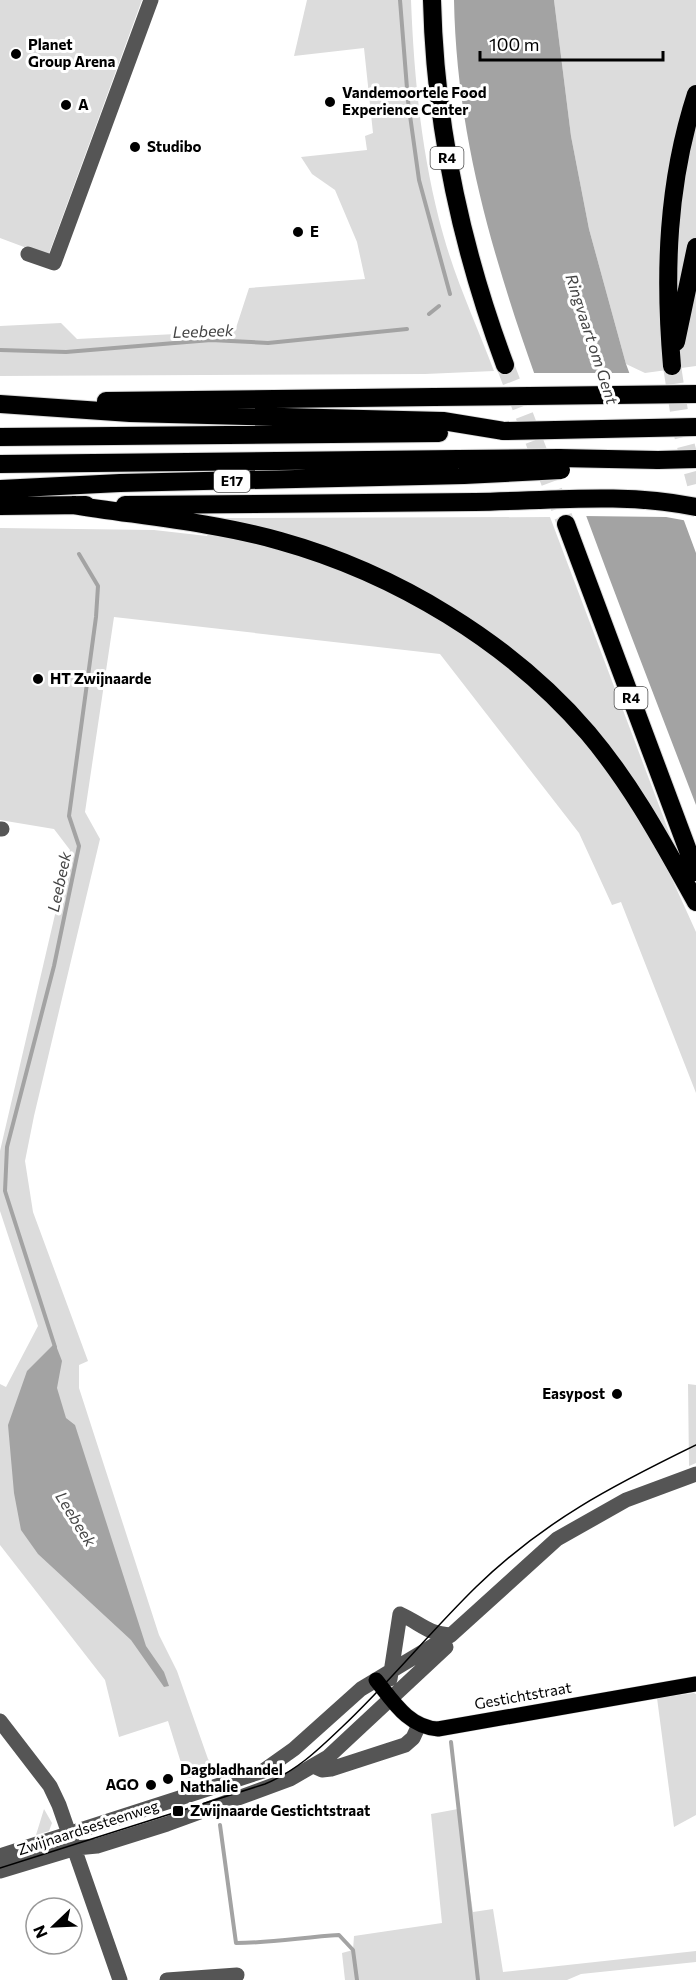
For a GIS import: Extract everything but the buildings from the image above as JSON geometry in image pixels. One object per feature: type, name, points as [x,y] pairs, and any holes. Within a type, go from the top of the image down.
[{"type":"highway","name":"R4","points":[[432,0],[439,107],[454,200],[469,260],[505,365]]},
{"type":"highway","points":[[696,94],[678,163],[670,212],[666,306],[672,366],[696,247]]},
{"type":"highway","points":[[627,395],[696,384]]},
{"type":"highway","points":[[0,403],[696,394]]},
{"type":"highway","points":[[0,403],[130,413],[504,431],[696,428]]},
{"type":"highway","points":[[0,437],[446,427]]},
{"type":"highway","name":"E17","points":[[0,464],[461,467],[561,470],[658,460],[696,459]]},
{"type":"highway","name":"E17","points":[[0,489],[461,467]]},
{"type":"highway","name":"E17","points":[[0,506],[633,500],[667,501],[696,507]]},
{"type":"highway","points":[[73,506],[238,531],[279,540],[333,558],[442,612],[487,642],[530,676],[588,733],[651,820],[696,902]]},
{"type":"highway","name":"R4","points":[[566,524],[696,872]]},
{"type":"main road","points":[[383,1676],[391,1699],[407,1717],[419,1725]]},
{"type":"main road","name":"Gestichtstraat","points":[[419,1725],[428,1728],[450,1727],[696,1684]]},
{"type":"street","points":[[28,254],[54,263],[151,0]]},
{"type":"street","name":"Zwijnaardsesteenweg","points":[[0,1871],[73,1841],[263,1771],[294,1749],[349,1698],[451,1635],[557,1539],[626,1500],[696,1474]]},
{"type":"street","points":[[383,1676],[400,1614],[417,1621],[432,1633],[451,1635]]},
{"type":"street","name":"Zwijnaardsesteenweg","points":[[0,1856],[73,1841],[97,1846],[271,1787],[314,1766],[328,1757],[449,1644],[451,1635]]},
{"type":"street","points":[[0,1721],[50,1786],[73,1841],[120,1980]]},
{"type":"street","name":"Zwijnaardsesteenweg","points":[[314,1766],[321,1770],[331,1769],[402,1746],[413,1738],[419,1725]]},
{"type":"street","points":[[167,1980],[237,1975]]},
{"type":"shaded area","name":"A","points":[[0,0],[142,0],[48,256],[0,238]]},
{"type":"shaded area","points":[[307,0],[411,0],[420,118],[436,205],[454,269],[494,371],[425,374],[0,376],[0,326],[61,323],[77,339],[235,331],[249,288],[365,279],[357,242],[335,190],[312,174],[301,157],[367,150],[365,136],[373,133],[364,48],[294,56]]},
{"type":"shaded area","points":[[554,0],[696,0],[696,366],[645,373],[626,364],[589,229],[571,136]]},
{"type":"shaded area","points":[[550,517],[677,853],[672,879],[696,932],[696,1093],[621,902],[612,905],[579,833],[440,654],[114,617],[85,812],[100,839],[25,1161],[33,1212],[88,1361],[79,1365],[79,1388],[159,1635],[177,1671],[208,1759],[216,1770],[186,1779],[168,1721],[119,1737],[105,1680],[0,1545],[0,1384],[6,1387],[38,1326],[0,1211],[0,1151],[70,850],[54,829],[0,820],[0,528],[154,530],[207,536],[216,518]]},
{"type":"shaded area","points":[[688,1384],[696,1385],[696,1463],[689,1466]]},
{"type":"shaded area","points":[[696,1694],[696,1815],[674,1827],[657,1698]]},
{"type":"shaded area","points":[[44,1809],[52,1823],[49,1831],[36,1835]]},
{"type":"shaded area","points":[[458,1809],[473,1912],[493,1909],[503,1972],[696,1951],[696,1962],[581,1974],[567,1980],[345,1980],[342,1953],[353,1950],[354,1936],[442,1923],[431,1814]]},
{"type":"water","name":"Ringvaart om Gent","points":[[454,0],[554,0],[571,136],[589,229],[626,364],[696,553],[696,805],[584,511],[508,297],[491,239],[465,122],[457,62]]},
{"type":"water","points":[[55,1343],[62,1361],[57,1388],[66,1418],[75,1425],[146,1646],[164,1672],[169,1686],[164,1687],[131,1640],[38,1554],[21,1530],[14,1493],[8,1425],[27,1371]]},
{"type":"pier","points":[[530,373],[633,373],[688,521],[666,517],[583,516]]},
{"type":"waterway","points":[[400,0],[408,101],[419,180],[450,294]]},
{"type":"waterway","points":[[429,314],[439,306]]},
{"type":"waterway","name":"Leebeek","points":[[0,350],[66,352],[211,340],[268,343],[407,329]]},
{"type":"waterway","name":"Leebeek","points":[[55,1347],[5,1191],[7,1147],[54,966],[79,846],[69,816],[96,617],[98,586],[79,554]]},
{"type":"waterway","points":[[451,1742],[478,1980]]},
{"type":"waterway","name":"Leebeek","points":[[220,1825],[236,1943],[339,1935],[353,1950],[357,1980]]},
{"type":"tunnel","points":[[505,365],[566,524]]},
{"type":"tunnel","points":[[672,366],[682,431],[696,484]]},
{"type":"tram line","points":[[0,1868],[265,1784],[287,1773],[341,1728],[476,1587],[527,1543],[607,1491],[696,1445]]},
{"type":"place","name":"Planet Group Arena","points":[[16,54]]},
{"type":"place","name":"Vandemoortele Food Experience Center","points":[[330,102]]},
{"type":"place","name":"A","points":[[66,105]]},
{"type":"place","name":"Studibo","points":[[135,147]]},
{"type":"place","name":"E","points":[[298,232]]},
{"type":"place","name":"HT Zwijnaarde","points":[[38,679]]},
{"type":"place","name":"Easypost","points":[[617,1394]]},
{"type":"place","name":"Dagbladhandel Nathalie","points":[[168,1779]]},
{"type":"place","name":"AGO","points":[[151,1785]]},
{"type":"place","name":"Zwijnaarde Gestichtstraat","points":[[178,1811]]}]
